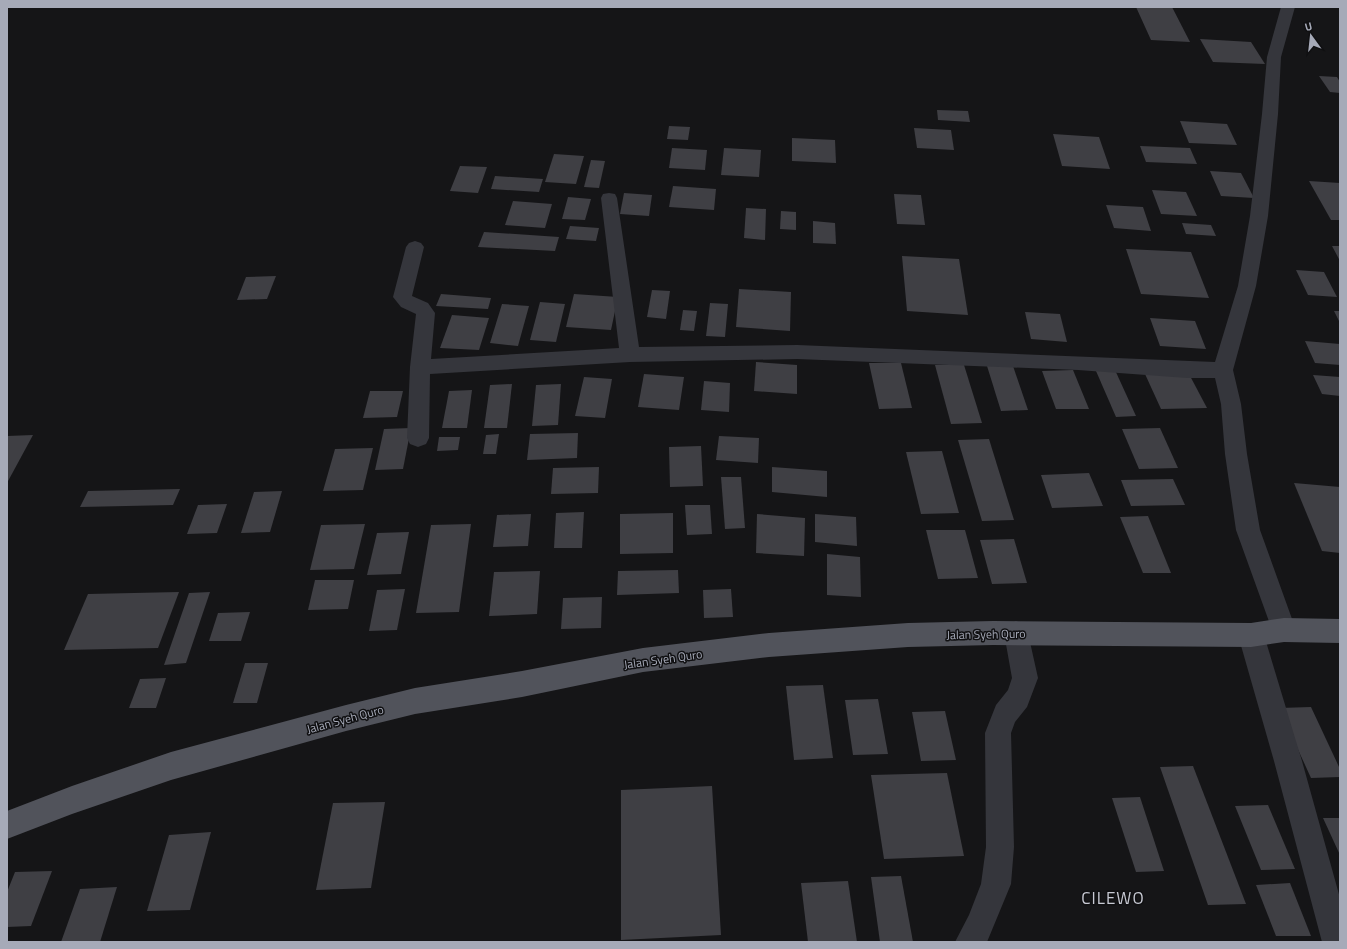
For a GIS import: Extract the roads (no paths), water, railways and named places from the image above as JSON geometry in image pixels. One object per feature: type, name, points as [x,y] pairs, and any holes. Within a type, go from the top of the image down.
[{"type":"main road","name":"Jalan Syeh Quro","points":[[7,825],[72,800],[171,766],[415,701],[522,684],[643,660],[769,645],[908,635],[1016,633],[1251,635],[1284,630],[1340,631]]},
{"type":"street","points":[[1284,630],[1248,530],[1236,454],[1231,404],[1223,370],[1248,278],[1259,216],[1270,114],[1274,57],[1288,7]]},
{"type":"street","points":[[609,198],[630,355]]},
{"type":"street","points":[[416,247],[402,297],[406,302],[426,310],[420,366],[418,438]]},
{"type":"street","points":[[420,366],[630,355],[797,352],[1078,363],[1187,370],[1223,370]]},
{"type":"street","points":[[970,942],[980,925],[996,884],[1000,847],[998,734],[1005,714],[1018,698],[1025,678],[1016,633]]},
{"type":"street","points":[[1251,635],[1290,768],[1336,942]]},
{"type":"district","name":"CILEWO","points":[[1113,898]]}]
